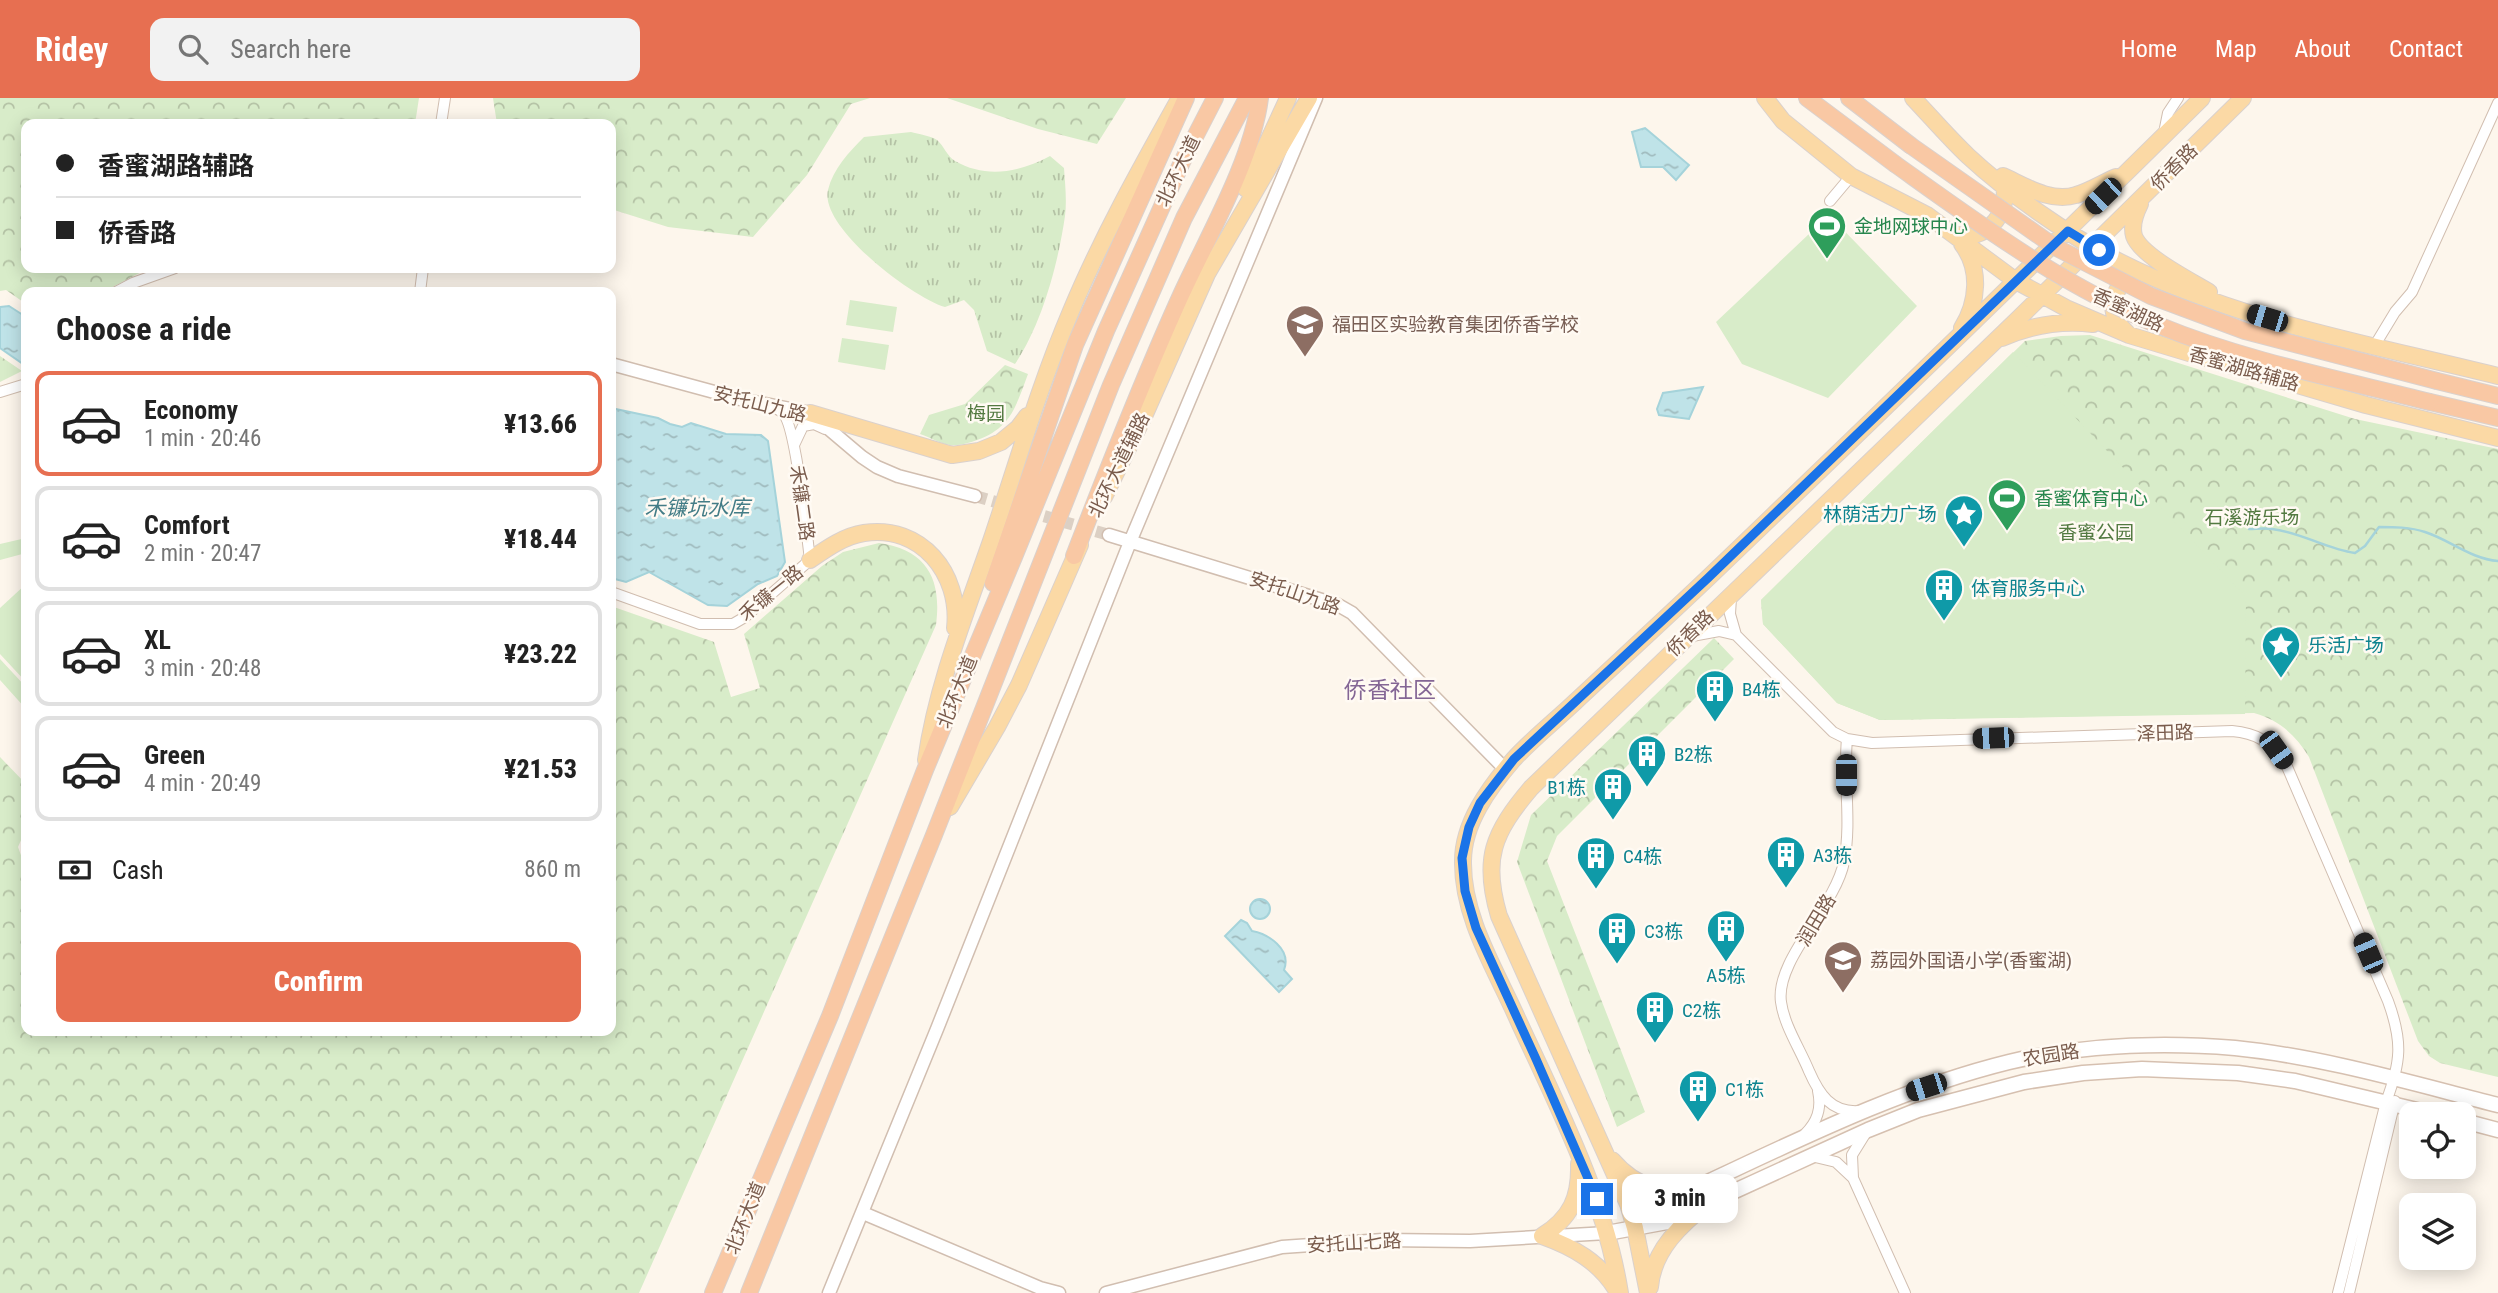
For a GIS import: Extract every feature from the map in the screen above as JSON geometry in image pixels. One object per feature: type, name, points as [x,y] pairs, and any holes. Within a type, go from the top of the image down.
[{"type":"highway","points":[[970,659],[1007,538],[1075,345],[1186,98]]},
{"type":"highway","name":"北环大道","points":[[713,1293],[830,1016],[925,771],[1105,331],[1182,162],[1215,98]]},
{"type":"highway","name":"北环大道","points":[[749,1293],[934,835],[1111,385],[1184,218],[1247,98]]},
{"type":"highway","points":[[1074,556],[1123,429],[1239,169],[1257,120],[1259,98]]},
{"type":"highway","name":"香蜜湖路","points":[[1807,98],[1895,164],[2035,262],[2148,321],[2197,341],[2247,356],[2498,418]]},
{"type":"highway","name":"香蜜湖路","points":[[1849,98],[1910,145],[2055,247],[2151,296],[2199,316],[2263,336],[2498,396]]},
{"type":"main road","points":[[925,771],[929,739],[953,648],[991,542],[1037,398],[1091,265],[1180,98]]},
{"type":"main road","points":[[1207,274],[1288,98]]},
{"type":"main road","name":"北环大道辅路","points":[[934,835],[998,727],[1019,685],[1074,556],[1144,414],[1207,274],[1308,98]]},
{"type":"main road","points":[[1752,98],[1783,121]]},
{"type":"main road","name":"香蜜湖路辅路","points":[[1765,98],[1783,121],[1851,176],[1919,211],[2016,281],[2042,296],[2124,333],[2367,405],[2498,438]]},
{"type":"main road","points":[[1913,98],[1981,167],[2004,186],[2068,231],[2142,272],[2178,288],[2284,323],[2498,376]]},
{"type":"main road","name":"侨香路","points":[[1619,1293],[1597,1199],[1476,928],[1465,891],[1462,858],[1469,827],[1480,803],[1514,759],[1708,578],[2202,98]]},
{"type":"main road","name":"侨香路","points":[[1649,1293],[1636,1228],[1606,1154],[1499,916],[1491,889],[1490,867],[1496,842],[1507,816],[1531,788],[1680,642],[2042,296],[2243,98]]},
{"type":"main road","points":[[1981,167],[2048,195],[2062,197],[2085,192],[2130,170]]},
{"type":"main road","points":[[1954,234],[1973,235],[1993,225],[2004,207],[2004,186]]},
{"type":"main road","points":[[2147,193],[2139,205],[2134,222],[2134,235],[2139,245],[2231,307]]},
{"type":"main road","points":[[1949,346],[1968,317],[1976,282],[1971,257],[1954,234]]},
{"type":"main road","points":[[2124,333],[2115,319],[2112,303],[2125,280],[2142,272]]},
{"type":"main road","points":[[1991,345],[2019,332],[2067,323],[2091,324],[2124,333]]},
{"type":"main road","points":[[810,413],[951,455],[991,446],[1011,435],[1026,418],[1037,398]]},
{"type":"main road","points":[[810,560],[849,537],[862,533],[890,533],[913,541],[933,557],[949,578],[957,611],[953,648]]},
{"type":"main road","points":[[1708,578],[1730,594]]},
{"type":"main road","points":[[1684,601],[1702,621]]},
{"type":"main road","name":"农园路","points":[[1636,1228],[1662,1203],[1866,1110],[1963,1074],[2056,1053],[2104,1048],[2236,1048],[2315,1060],[2498,1105]]},
{"type":"main road","name":"农园路","points":[[1607,1233],[1667,1222],[1868,1130],[1918,1110],[2024,1082],[2083,1073],[2187,1069],[2272,1078],[2399,1105]]},
{"type":"main road","points":[[2476,1124],[2498,1130]]},
{"type":"main road","points":[[1606,1154],[1619,1169],[1647,1186],[1679,1190],[1701,1186]]},
{"type":"main road","points":[[1542,1236],[1561,1223],[1574,1202],[1579,1180],[1579,1158]]},
{"type":"main road","points":[[1649,1293],[1651,1280],[1664,1247],[1689,1218],[1710,1202]]},
{"type":"main road","points":[[1542,1236],[1565,1244],[1589,1259],[1608,1277],[1619,1293]]},
{"type":"street","points":[[442,119],[445,98]]},
{"type":"street","points":[[829,1293],[1130,542],[1316,98]]},
{"type":"street","name":"侨香路","points":[[2163,137],[2168,113],[2178,98]]},
{"type":"street","points":[[2375,345],[2395,312],[2412,292],[2498,103]]},
{"type":"street","points":[[1830,201],[1851,176]]},
{"type":"street","points":[[125,287],[161,273]]},
{"type":"street","name":"安托山九路","points":[[616,365],[774,407],[810,413],[877,467],[898,476],[975,496]]},
{"type":"street","points":[[0,392],[21,386]]},
{"type":"street","name":"禾镰二路","points":[[774,407],[783,413],[794,445],[810,560]]},
{"type":"street","name":"禾镰二路","points":[[794,445],[803,426],[814,424],[832,432]]},
{"type":"street","name":"安托山九路","points":[[1109,535],[1338,605],[1352,613],[1506,770]]},
{"type":"street","name":"禾镰一路","points":[[616,594],[700,624],[733,624],[745,617],[810,560]]},
{"type":"street","points":[[1730,594],[1730,614],[1736,635],[1827,726],[1847,739]]},
{"type":"street","points":[[1680,642],[1707,632],[1719,631],[1736,635]]},
{"type":"street","name":"泽田路","points":[[1847,739],[1872,743],[2232,731],[2248,732],[2265,740],[2285,762],[2388,1001],[2399,1041],[2390,1103],[2349,1293]]},
{"type":"street","name":"润田路","points":[[1818,1091],[1783,1012],[1781,983],[1833,892],[1842,870],[1846,848],[1847,739]]},
{"type":"street","points":[[1818,1091],[1831,1105],[1842,1110],[1866,1110]]},
{"type":"street","points":[[1793,1144],[1815,1122],[1819,1111],[1818,1091]]},
{"type":"street","name":"泽田路","points":[[2338,1293],[2390,1103]]},
{"type":"street","points":[[1868,1130],[1852,1155],[1853,1178],[1905,1293]]},
{"type":"street","points":[[1811,1156],[1836,1162],[1853,1178]]},
{"type":"street","points":[[863,1213],[1040,1288],[1059,1293]]},
{"type":"street","name":"安托山七路","points":[[1106,1293],[1282,1247],[1382,1240],[1470,1241],[1607,1233]]},
{"type":"green space","points":[[0,98],[419,98],[416,119],[21,119],[21,273],[139,273],[113,287],[21,287],[21,300],[6,290],[0,291]]},
{"type":"green space","points":[[493,98],[870,98],[851,104],[807,175],[753,237],[668,227],[616,211],[616,119],[496,119]]},
{"type":"green space","points":[[947,98],[1126,98],[1097,144],[1038,129]]},
{"type":"green space","points":[[911,132],[937,140],[955,161],[979,170],[991,172],[1015,169],[1050,156],[1064,168],[1065,216],[1058,254],[1041,312],[1015,364],[987,351],[974,310],[964,300],[945,307],[930,301],[892,276],[853,241],[838,223],[829,205],[828,190],[834,175],[847,155],[864,137]]},
{"type":"green space","name":"金地网球中心","points":[[1829,215],[1917,306],[1828,398],[1742,364],[1716,322]]},
{"type":"green space","points":[[850,300],[897,307],[893,332],[846,325]]},
{"type":"green space","name":"香蜜公园","points":[[2090,335],[2355,419],[2498,449],[2498,1077],[2440,1063],[2429,1056],[2418,1041],[2309,757],[2292,735],[2279,724],[2254,713],[1880,720],[1837,703],[1763,624],[1761,600],[2025,341]]},
{"type":"green space","points":[[842,338],[889,345],[885,370],[838,362]]},
{"type":"green space","name":"香蜜体育中心","points":[[2013,352],[2246,597],[2245,714],[1880,720],[1837,703],[1763,624],[1761,600]]},
{"type":"green space","points":[[0,356],[21,372],[0,382]]},
{"type":"green space","name":"梅园","points":[[1005,365],[1028,374],[1016,406],[998,429],[977,440],[957,445],[920,434],[929,415],[965,404]]},
{"type":"green space","points":[[21,539],[21,554],[0,560],[0,544]]},
{"type":"green space","points":[[879,543],[909,552],[920,560],[933,581],[936,594],[936,625],[639,1293],[0,1293],[0,757],[21,779],[21,840],[18,847],[21,855],[21,1036],[616,1036],[616,608],[714,642],[731,697],[760,688],[744,634],[822,566],[843,552]]},
{"type":"green space","points":[[21,589],[21,677],[0,654],[0,608]]},
{"type":"green space","points":[[1714,638],[1734,659],[1557,836],[1547,861],[1645,1112],[1617,1127],[1517,862],[1531,815]]},
{"type":"green space","points":[[0,659],[21,682],[21,703],[0,680]]},
{"type":"water","points":[[1645,128],[1689,165],[1676,180],[1663,167],[1641,167],[1632,132]]},
{"type":"water","points":[[9,306],[21,314],[21,363],[0,348],[0,307]]},
{"type":"water","points":[[1703,387],[1689,419],[1659,415],[1657,409],[1663,393]]},
{"type":"water","name":"禾镰坑水库","points":[[616,409],[658,418],[682,427],[691,423],[726,434],[761,435],[768,441],[785,562],[777,576],[758,584],[727,606],[708,605],[649,572],[626,582],[616,579]]},
{"type":"water","points":[[1256,899],[1264,899],[1270,909],[1264,919],[1256,919],[1250,913],[1250,905]]},
{"type":"water","points":[[1241,920],[1247,923],[1252,931],[1265,935],[1282,949],[1286,962],[1284,970],[1292,979],[1279,992],[1225,936]]},
{"type":"waterway","points":[[2249,529],[2283,531],[2355,553],[2365,546],[2379,527],[2408,528],[2434,535],[2479,557],[2498,561]]},
{"type":"tunnel","points":[[975,496],[1109,535]]},
{"type":"place","name":"金地网球中心","points":[[1827,260]]},
{"type":"place","name":"福田区实验教育集团侨香学校","points":[[1305,358]]},
{"type":"place","name":"香蜜体育中心","points":[[2007,532]]},
{"type":"place","name":"林荫活力广场","points":[[1964,548]]},
{"type":"place","name":"体育服务中心","points":[[1944,622]]},
{"type":"place","name":"乐活广场","points":[[2281,679]]},
{"type":"place","name":"B4栋","points":[[1715,723]]},
{"type":"place","name":"B2栋","points":[[1647,788]]},
{"type":"place","name":"B1栋","points":[[1613,821]]},
{"type":"place","name":"A3栋","points":[[1786,889]]},
{"type":"place","name":"C4栋","points":[[1596,890]]},
{"type":"place","name":"A5栋","points":[[1726,963]]},
{"type":"place","name":"C3栋","points":[[1617,965]]},
{"type":"place","name":"荔园外国语小学(香蜜湖)","points":[[1843,994]]},
{"type":"place","name":"C2栋","points":[[1655,1044]]},
{"type":"place","name":"C1栋","points":[[1698,1123]]},
{"type":"district","name":"侨香社区","points":[[1390,690]]},
{"type":"route","points":[[1597,1199],[1476,928],[1465,891],[1462,858],[1469,827],[1480,803],[1514,759],[1708,578],[2068,231],[2099,250]]},
{"type":"park label","name":"石溪游乐场","points":[[2252,517]]}]
